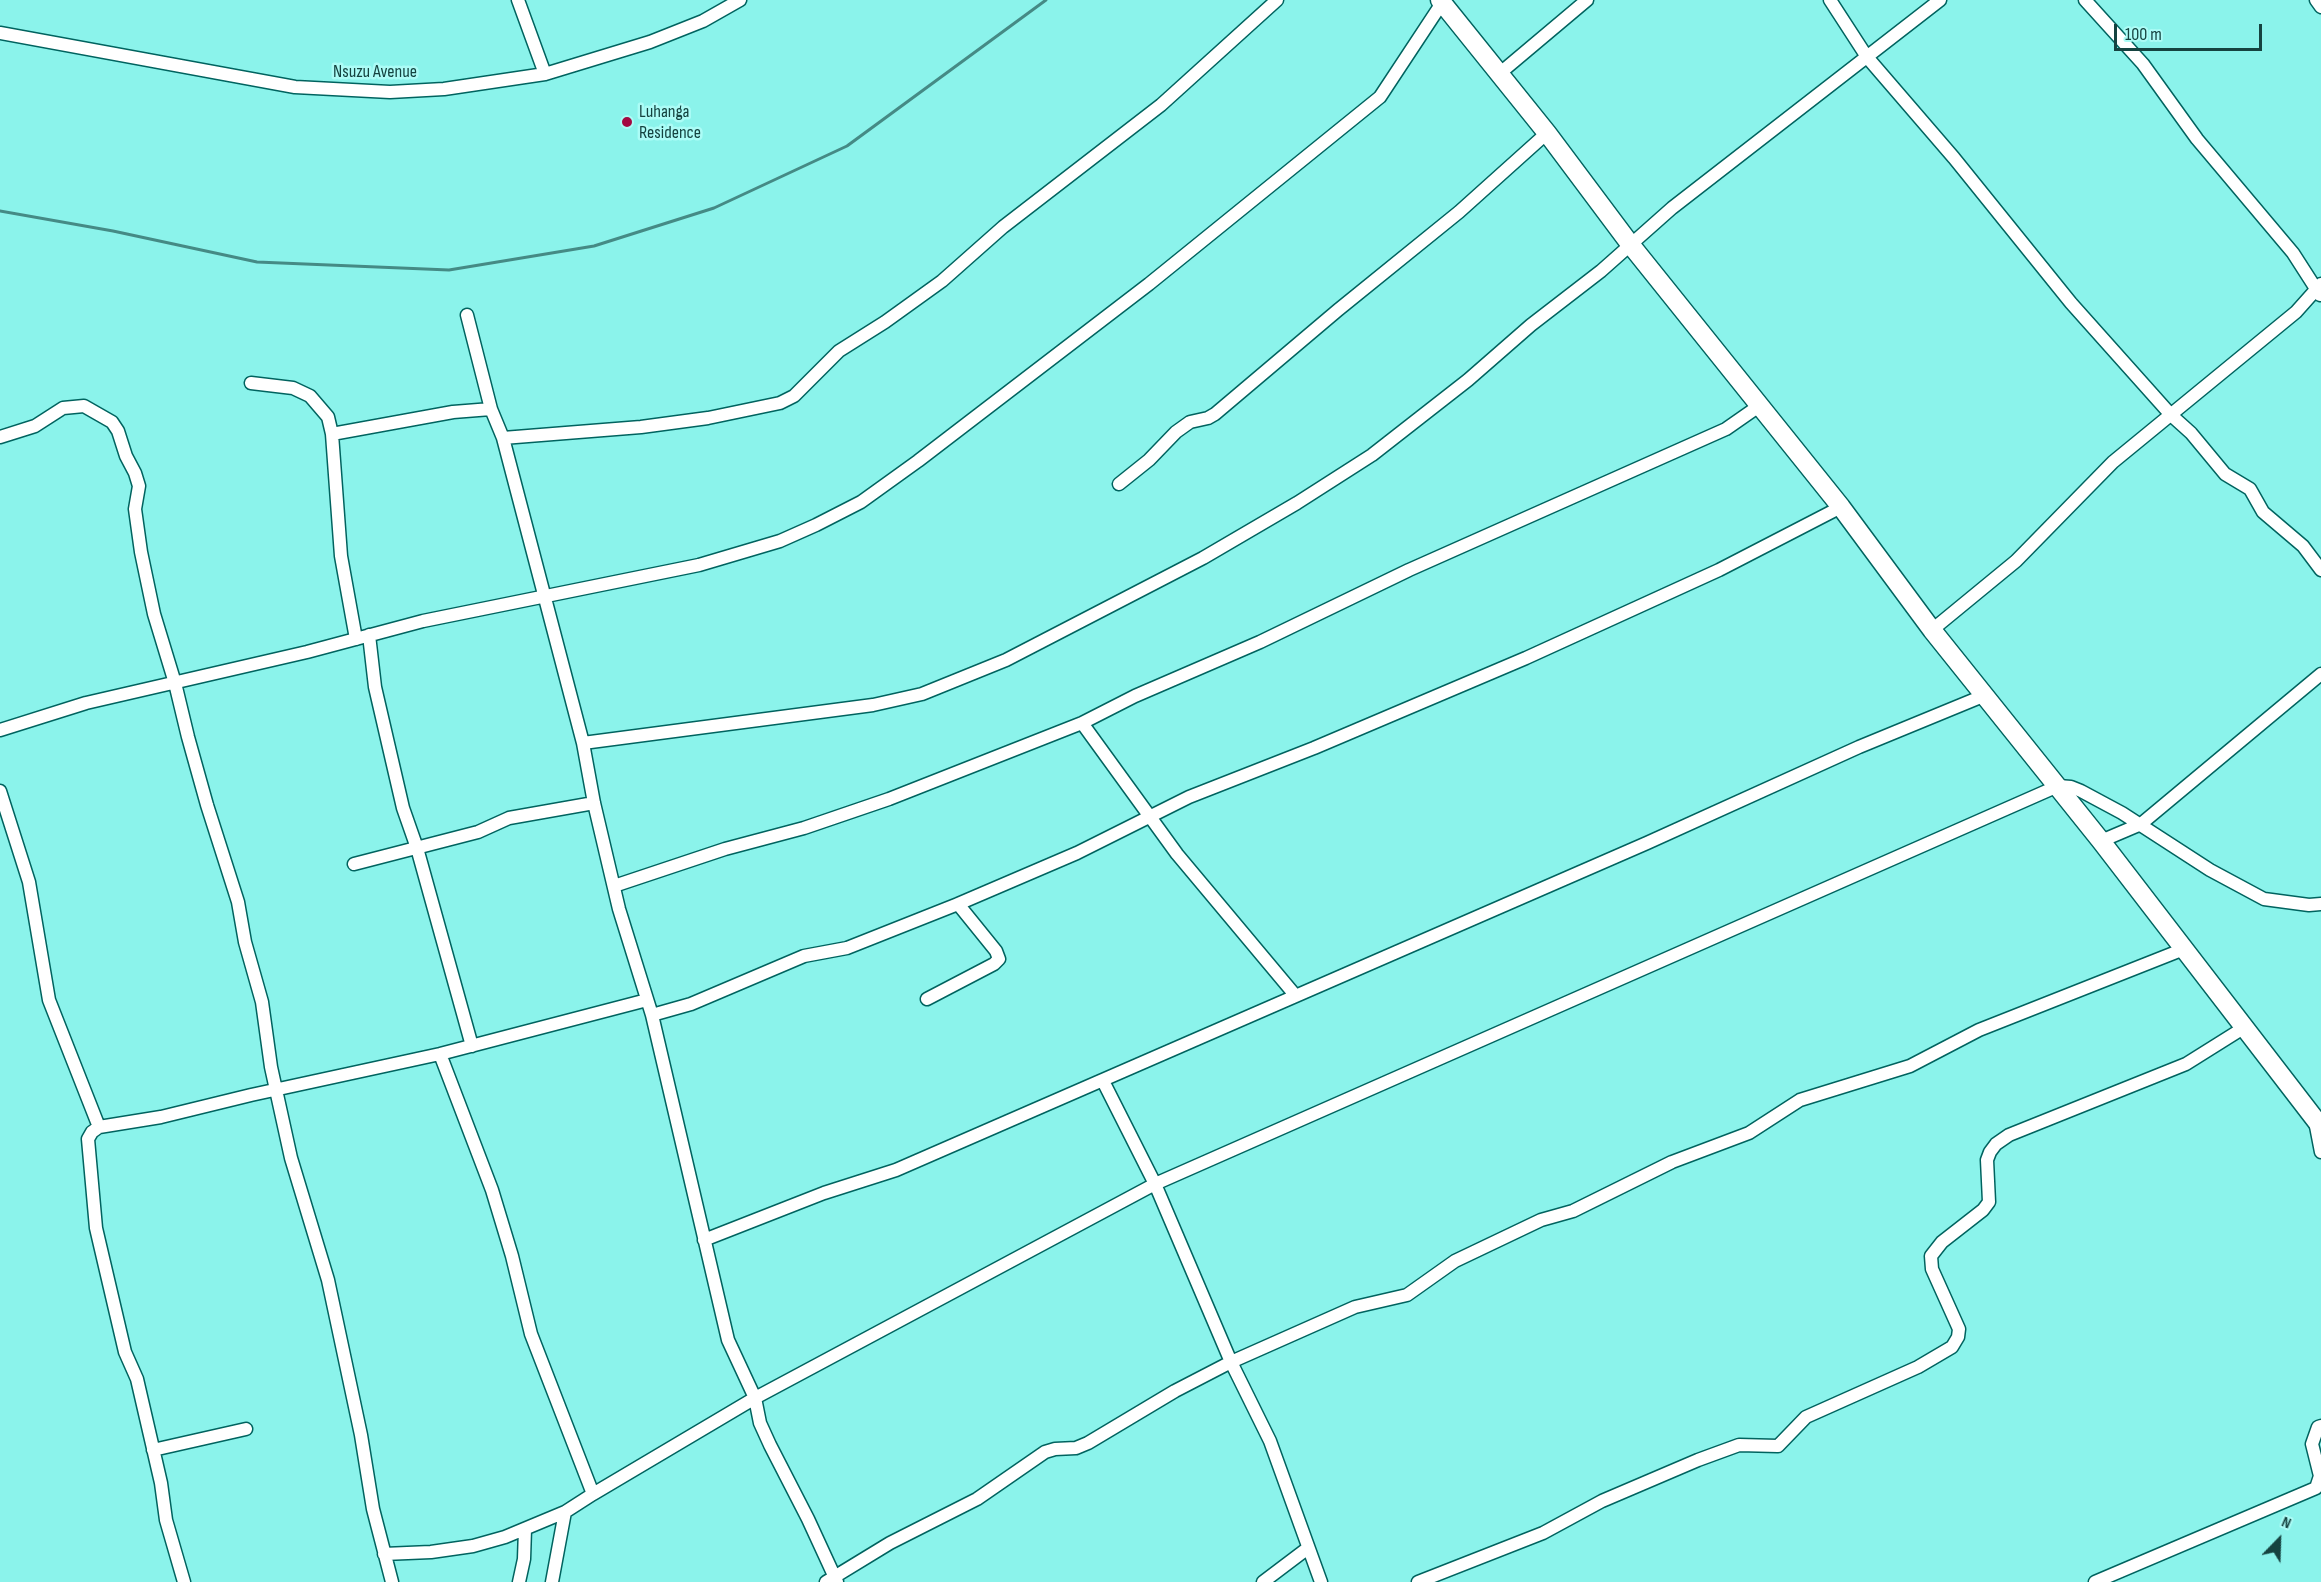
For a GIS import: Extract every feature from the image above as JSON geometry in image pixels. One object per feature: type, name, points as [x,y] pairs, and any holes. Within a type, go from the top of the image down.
[{"type":"main road","points":[[1441,1],[1547,133],[1630,244],[1841,507],[1983,696],[2058,786],[2317,1122]]},
{"type":"street","points":[[518,0],[546,74]]},
{"type":"street","name":"Nsuzu Avenue","points":[[0,33],[295,87],[390,92],[444,89],[546,74],[650,42],[703,21],[740,0]]},
{"type":"street","points":[[503,438],[641,427],[708,418],[780,403],[794,396],[839,351],[885,322],[942,281],[1003,227],[1161,105],[1277,0]]},
{"type":"street","points":[[1499,74],[1587,0]]},
{"type":"street","points":[[1830,0],[1867,57],[1954,158],[2070,303],[2171,415],[2191,433],[2225,474],[2250,489],[2263,512],[2303,546],[2321,570]]},
{"type":"street","points":[[583,743],[873,705],[921,694],[1006,660],[1203,558],[1298,503],[1372,455],[1601,271],[1672,208],[1940,0]]},
{"type":"street","points":[[1932,630],[2016,561],[2113,462],[2296,312],[2319,290],[2293,253],[2197,139],[2143,63],[2085,0]]},
{"type":"street","points":[[2316,0],[2321,6]]},
{"type":"street","points":[[0,730],[86,703],[423,621],[699,566],[780,541],[861,502],[1149,284],[1380,97],[1441,1]]},
{"type":"street","points":[[1119,484],[1149,460],[1176,432],[1190,422],[1208,418],[1223,408],[1458,212],[1547,133]]},
{"type":"street","points":[[467,315],[491,408],[503,438],[583,743],[594,803],[614,886],[652,1015],[728,1340],[755,1398],[760,1423],[808,1519],[832,1580],[890,1543],[977,1499],[1045,1452],[1076,1448],[1088,1443],[1175,1391],[1231,1362],[1354,1307],[1407,1294],[1455,1261],[1541,1220],[1573,1211],[1672,1162],[1749,1133],[1800,1100],[1910,1066],[1979,1030],[2184,949]]},
{"type":"street","points":[[251,383],[292,388],[310,396],[328,417],[332,434],[341,556],[356,639]]},
{"type":"street","points":[[0,437],[35,426],[63,408],[84,406],[112,422],[139,486],[135,509],[154,614],[175,683],[188,737],[238,902],[245,942],[262,1002],[271,1067],[291,1158],[328,1280],[361,1436],[373,1509],[392,1582]]},
{"type":"street","points":[[614,886],[725,849],[804,828],[889,799],[1082,723],[1135,696],[1260,642],[1409,570],[1726,429],[1759,406]]},
{"type":"street","points":[[332,434],[453,412],[491,408]]},
{"type":"street","points":[[652,1015],[691,1004],[804,956],[847,948],[958,904],[1077,853],[1189,797],[1314,748],[1526,658],[1719,570],[1841,507]]},
{"type":"street","points":[[369,635],[375,687],[403,808],[417,848],[472,1046]]},
{"type":"street","points":[[2101,841],[2141,824],[2321,674]]},
{"type":"street","points":[[704,1240],[824,1193],[896,1170],[1658,838],[1859,747],[1983,696]]},
{"type":"street","points":[[1082,723],[1199,881],[1295,995]]},
{"type":"street","points":[[384,1554],[431,1552],[473,1546],[525,1529],[566,1512],[755,1398],[1155,1184],[2058,786],[2081,790],[2141,824],[2210,870],[2264,899],[2321,904]]},
{"type":"street","points":[[0,791],[29,882],[49,1000],[99,1127]]},
{"type":"street","points":[[354,864],[478,832],[508,818],[594,803]]},
{"type":"street","points":[[927,999],[994,964],[999,959],[996,951],[958,904]]},
{"type":"street","points":[[184,1582],[166,1520],[137,1378],[125,1352],[96,1228],[88,1139],[99,1127],[161,1117],[440,1054],[647,1000]]},
{"type":"street","points":[[1418,1582],[1543,1533],[1602,1501],[1698,1460],[1739,1445],[1778,1446],[1806,1417],[1918,1367],[1952,1347],[1958,1337],[1959,1329],[1932,1269],[1931,1256],[1942,1242],[1983,1210],[1989,1202],[1988,1160],[1996,1144],[2009,1135],[2186,1064],[2245,1027]]},
{"type":"street","points":[[440,1054],[492,1190],[512,1256],[531,1334],[593,1494]]},
{"type":"street","points":[[1103,1081],[1155,1184],[1231,1362],[1270,1441],[1321,1582]]},
{"type":"street","points":[[2317,1122],[2321,1152]]},
{"type":"street","points":[[2096,1582],[2316,1488],[2320,1476],[2312,1444],[2318,1426],[2321,1426]]},
{"type":"street","points":[[153,1450],[246,1429]]},
{"type":"street","points":[[552,1582],[566,1512]]},
{"type":"street","points":[[519,1582],[524,1559],[525,1529]]},
{"type":"street","points":[[1263,1582],[1308,1548]]},
{"type":"railway","points":[[0,211],[113,231],[257,262],[449,270],[594,246],[714,208],[847,146],[1046,0]]},
{"type":"place","name":"Luhanga Residence","points":[[627,122]]}]
